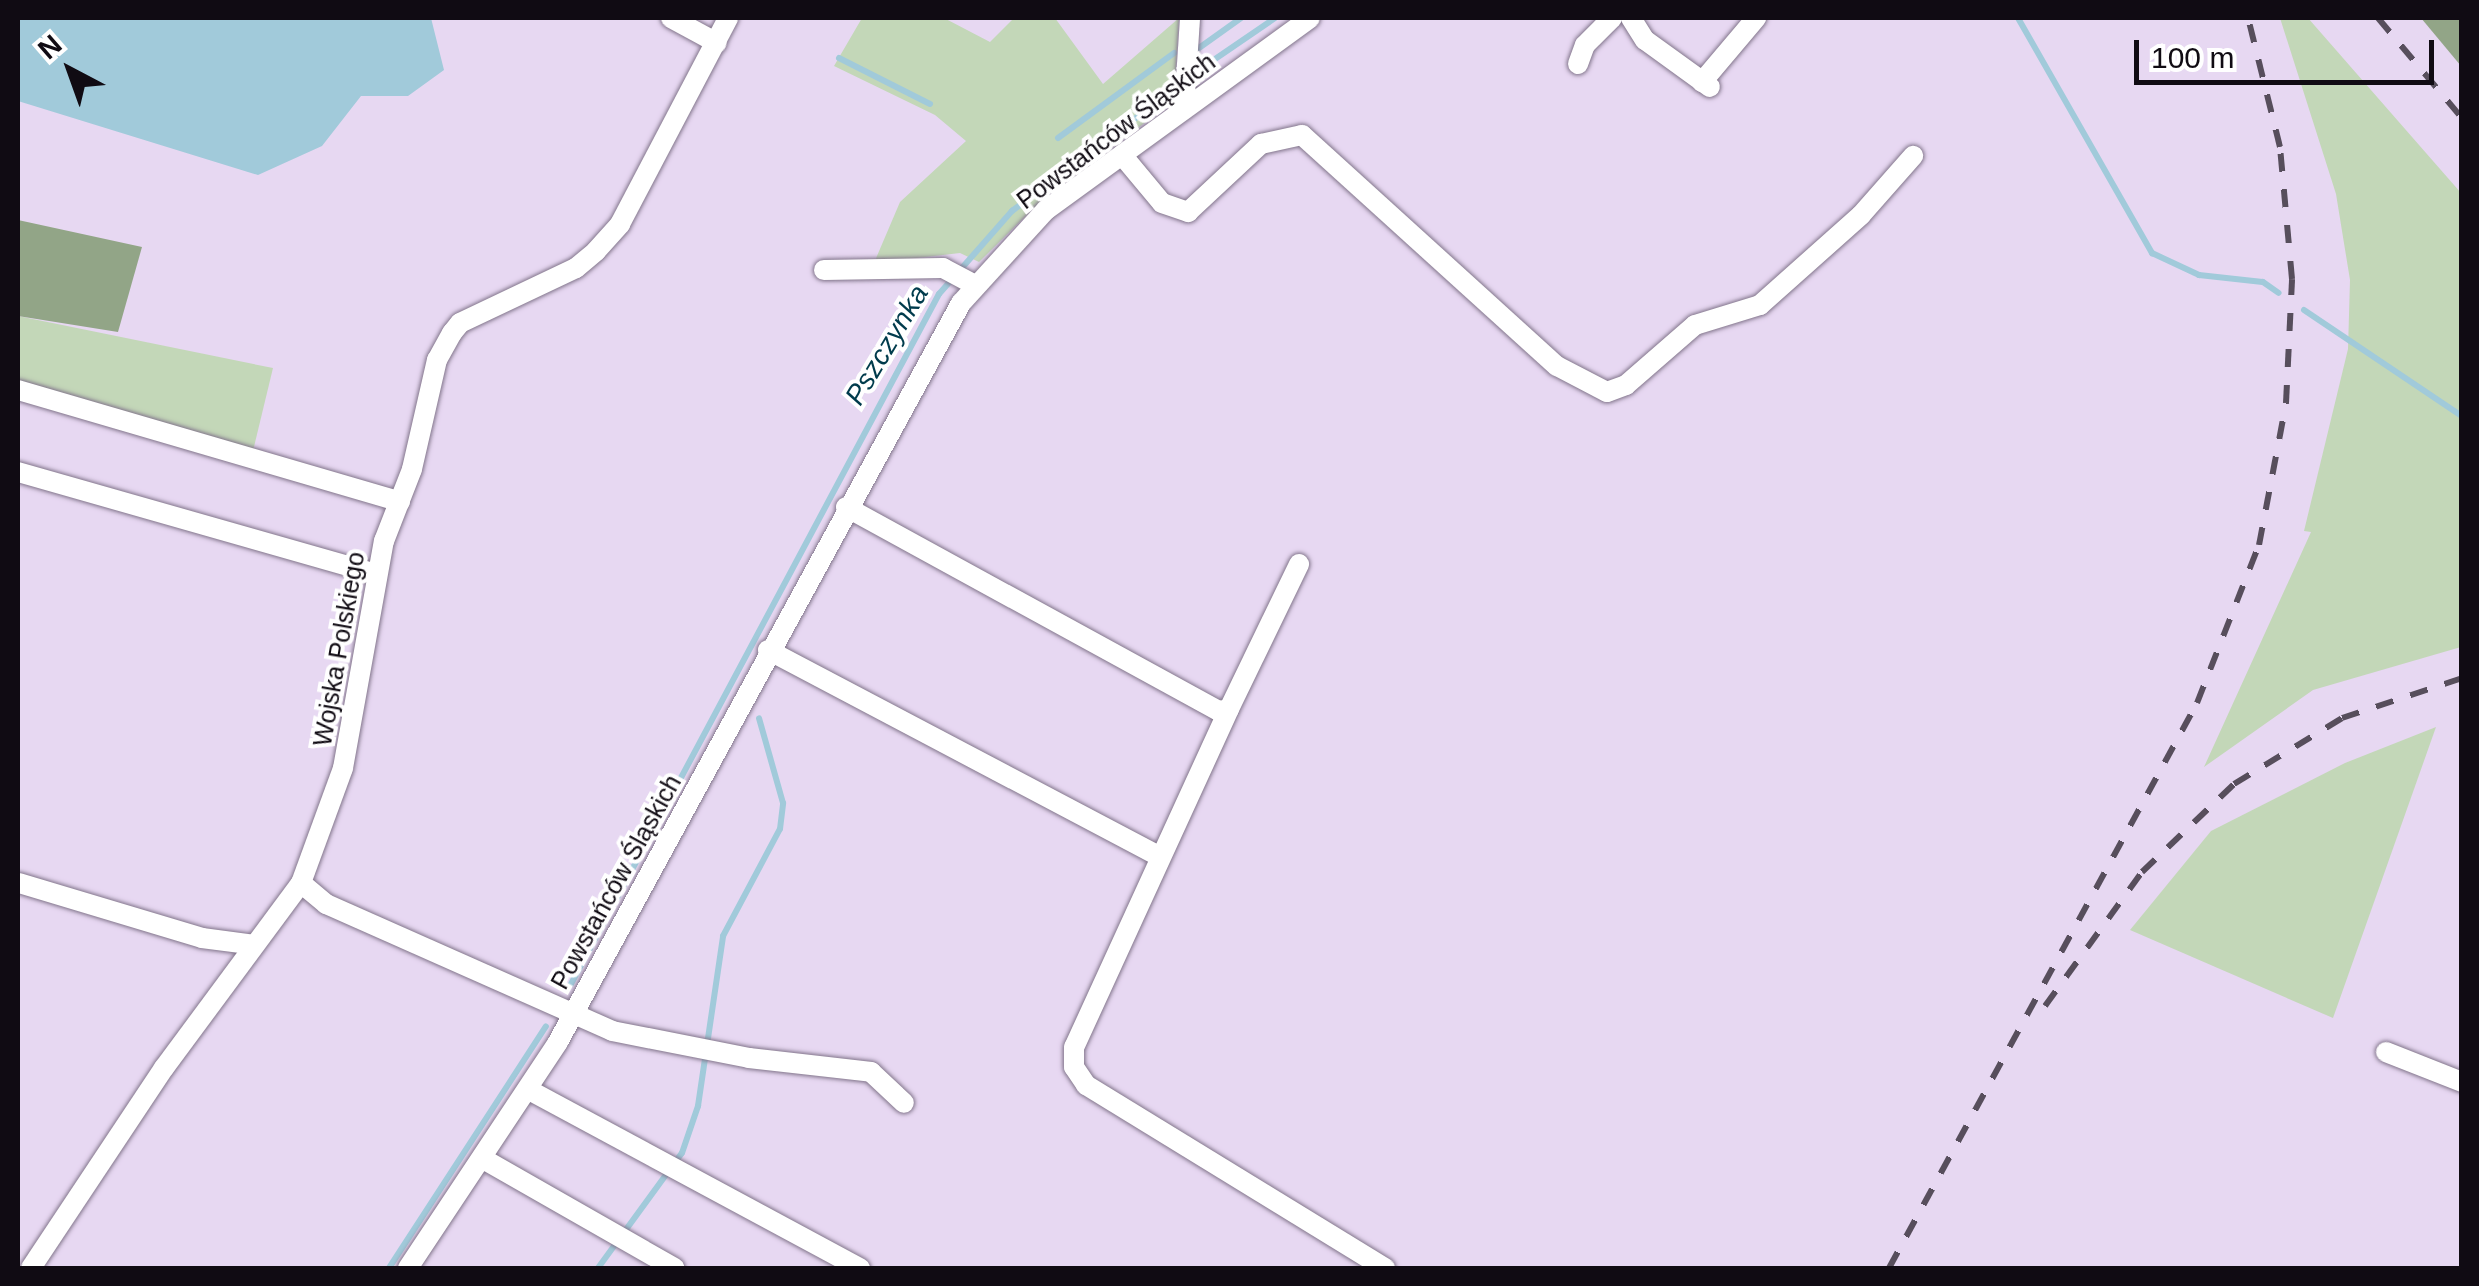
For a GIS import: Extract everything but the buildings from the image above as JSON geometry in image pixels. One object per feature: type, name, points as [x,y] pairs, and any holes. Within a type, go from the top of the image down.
[{"type":"street","points":[[671,18],[717,43]]},
{"type":"street","name":"Wojska Polskiego","points":[[31,1268],[302,883],[344,768],[375,574],[434,395],[437,360],[452,333],[460,322],[576,268],[620,224],[728,18]]},
{"type":"street","points":[[1184,109],[1190,18]]},
{"type":"street","name":"Powstańców Śląskich","points":[[408,1268],[484,1160],[574,1012],[932,348],[975,285],[1046,210],[1310,18]]},
{"type":"street","points":[[1578,64],[1585,45],[1612,18]]},
{"type":"street","points":[[1631,18],[1646,40],[1706,85],[1756,18]]},
{"type":"street","points":[[1122,155],[1162,203],[1188,212],[1261,144],[1302,136],[1557,366],[1607,392],[1626,385],[1695,325],[1760,305],[1862,214],[1913,156]]},
{"type":"street","points":[[824,270],[943,268],[975,285]]},
{"type":"street","points":[[18,390],[400,502]]},
{"type":"street","points":[[18,472],[375,574]]},
{"type":"street","points":[[846,507],[1219,711],[1229,709]]},
{"type":"street","points":[[1299,564],[1074,1047],[1079,1076],[1385,1268]]},
{"type":"street","points":[[768,650],[1160,858]]},
{"type":"street","points":[[19,883],[202,938],[256,945]]},
{"type":"street","points":[[302,883],[326,904],[612,1032],[708,1050],[871,1072],[904,1103]]},
{"type":"street","points":[[2386,1052],[2462,1082]]},
{"type":"street","points":[[528,1090],[675,1165],[860,1268]]},
{"type":"street","points":[[484,1160],[674,1268]]},
{"type":"green space","points":[[862,18],[944,18],[990,42],[1014,18],[1055,18],[1103,84],[1179,18],[1174,101],[1043,199],[979,262],[960,253],[874,263],[900,202],[966,141],[935,115],[834,66]]},
{"type":"green space","points":[[2280,18],[2308,18],[2461,193],[2461,647],[2313,690],[2204,767],[2311,532],[2304,531],[2348,349],[2350,280],[2336,194]]},
{"type":"green space","points":[[2421,18],[2461,18],[2461,66]]},
{"type":"green space","points":[[18,220],[142,247],[118,332],[18,316]]},
{"type":"green space","points":[[18,316],[273,368],[253,451],[18,384]]},
{"type":"green space","points":[[2436,727],[2333,1018],[2130,930],[2211,831],[2345,763]]},
{"type":"water","points":[[18,18],[431,18],[444,70],[408,96],[361,96],[322,146],[258,175],[18,101]]},
{"type":"waterway","points":[[1199,48],[1241,18]]},
{"type":"waterway","name":"Pszczynka","points":[[1199,70],[1275,18]]},
{"type":"waterway","points":[[2018,18],[2152,253],[2199,275],[2263,282],[2279,293]]},
{"type":"waterway","points":[[1058,138],[1174,53]]},
{"type":"waterway","points":[[839,58],[930,104]]},
{"type":"waterway","name":"Pszczynka","points":[[571,984],[939,294],[1012,211],[1168,94]]},
{"type":"waterway","points":[[2304,310],[2462,416]]},
{"type":"waterway","name":"Pszczynka","points":[[598,1268],[682,1153],[698,1106],[723,936],[780,829],[783,803],[759,718]]},
{"type":"waterway","points":[[389,1268],[546,1026]]},
{"type":"railway","points":[[1889,1268],[2197,703],[2259,545],[2286,403],[2292,279],[2280,147],[2248,18]]},
{"type":"railway","points":[[2378,18],[2462,118]]},
{"type":"railway","points":[[2045,1006],[2142,872],[2234,784],[2342,718],[2462,678]]}]
